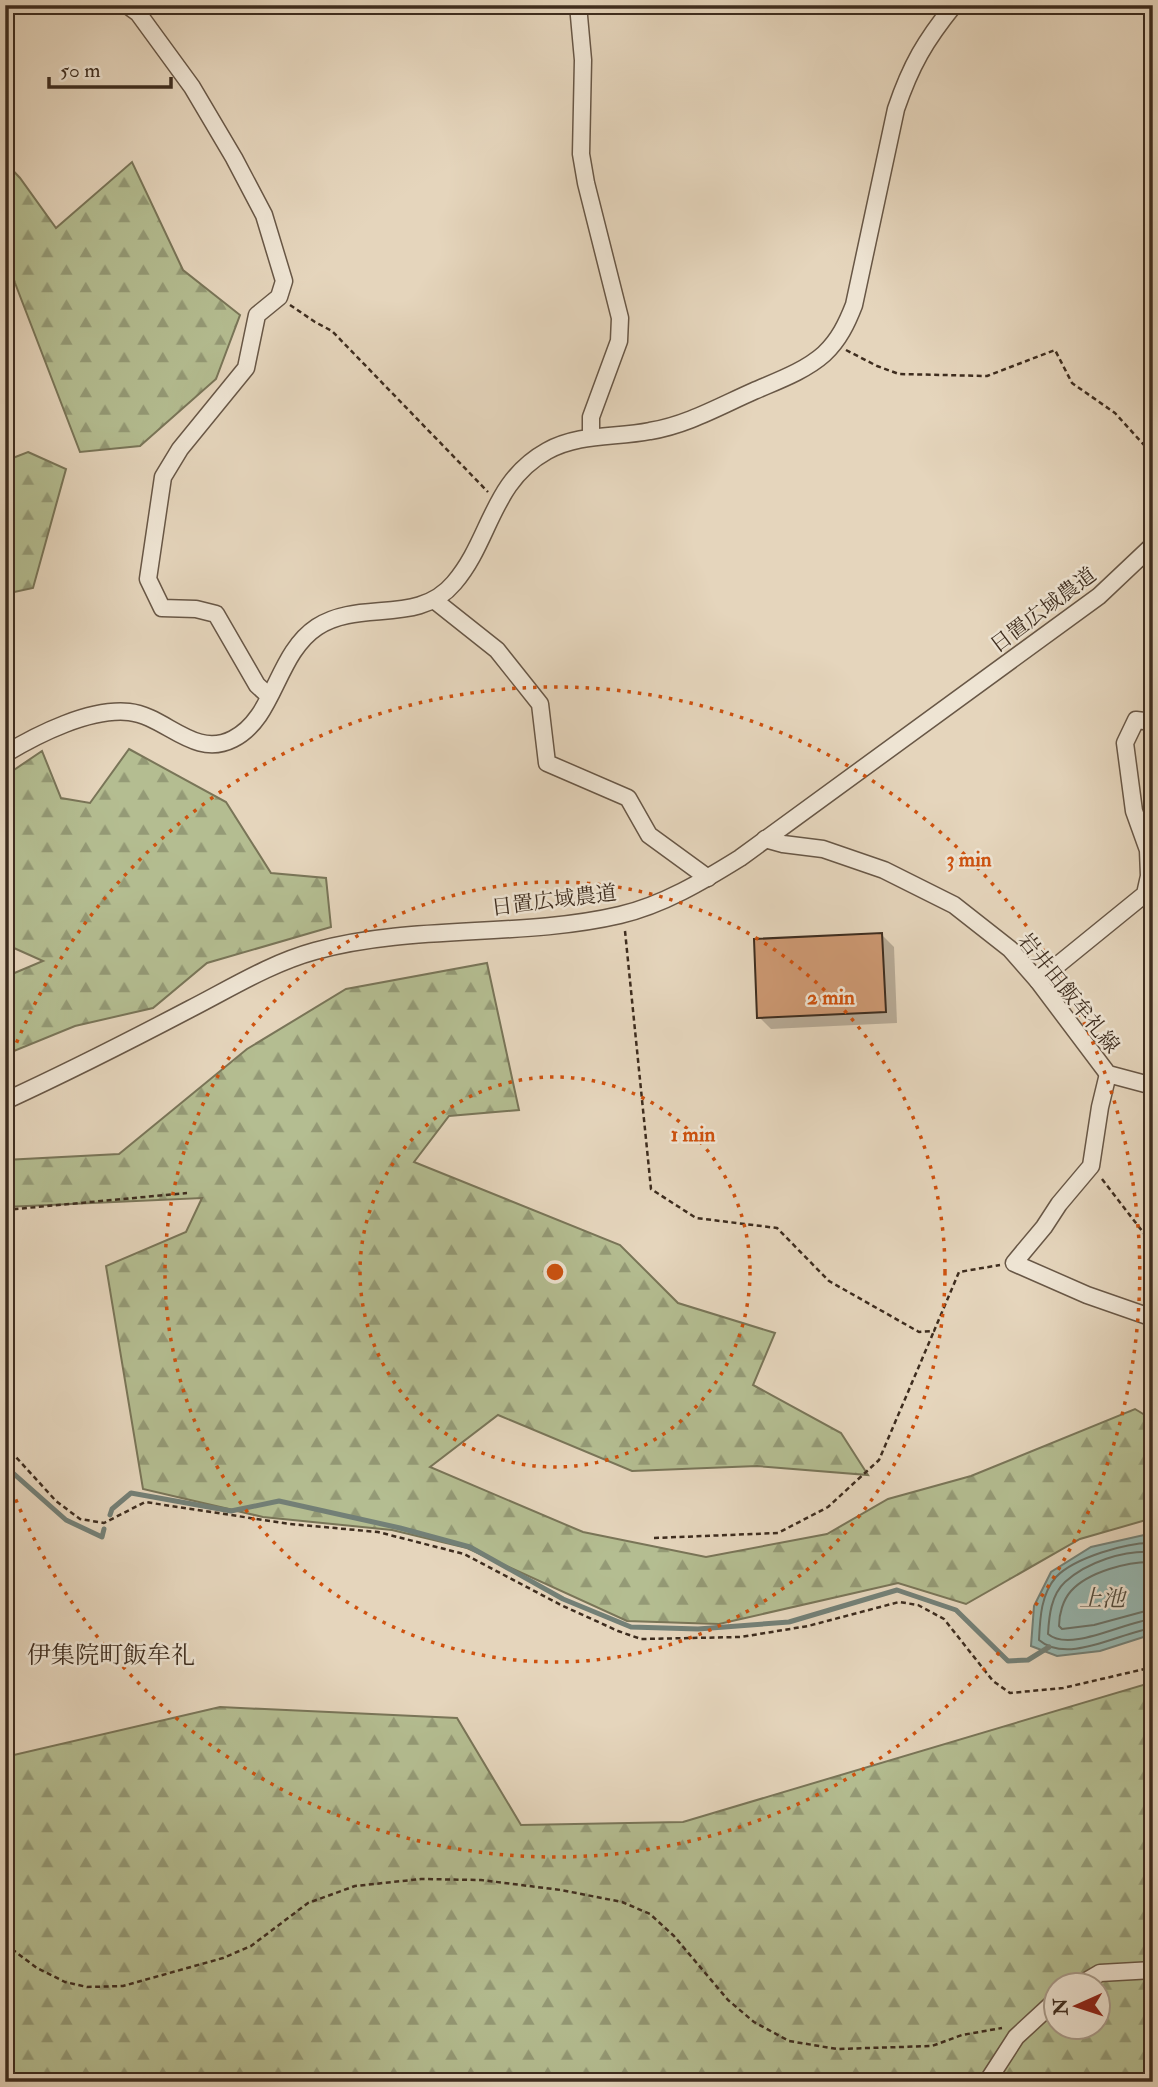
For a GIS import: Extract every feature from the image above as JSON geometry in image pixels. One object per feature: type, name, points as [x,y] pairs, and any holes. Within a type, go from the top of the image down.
[{"type":"street","points":[[127,5],[138,13],[192,87],[234,158],[264,215],[284,281],[279,297],[257,315],[246,368],[180,449],[163,477],[148,579],[162,608],[196,609],[216,614],[257,685],[269,696]]},
{"type":"street","points":[[578,5],[583,60],[581,154],[620,318],[620,341],[591,417],[591,436]]},
{"type":"street","points":[[5,754],[46,732],[115,712],[145,716],[190,740],[216,744],[230,741],[243,734],[256,720],[291,654],[302,639],[327,621],[351,613],[394,612],[415,608],[434,600],[455,583],[510,482],[533,459],[566,441],[591,436],[648,432],[683,423],[809,365],[834,344],[846,327],[854,305],[896,109],[917,55],[954,5]]},
{"type":"street","name":"日置広域農道","points":[[5,1101],[68,1072],[270,967],[315,951],[398,938],[573,923],[623,914],[668,898],[708,878],[765,839],[1099,596],[1153,545]]},
{"type":"street","points":[[434,600],[498,650],[540,704],[547,763],[628,799],[649,835],[708,878]]},
{"type":"street","points":[[1038,981],[1145,894],[1149,876],[1146,824],[1133,811],[1125,743],[1136,720],[1153,722]]},
{"type":"street","name":"岩井田飯牟礼線","points":[[765,839],[823,849],[884,870],[954,905],[1010,950],[1038,981],[1108,1074],[1153,1086]]},
{"type":"street","points":[[1108,1074],[1091,1166],[1014,1263],[1087,1295],[1153,1318]]},
{"type":"street","points":[[1112,1972],[1153,1970]]},
{"type":"street","points":[[987,2082],[1016,2037],[1042,2013]]},
{"type":"path","points":[[279,297],[332,331],[487,491],[501,498]]},
{"type":"path","points":[[834,344],[899,374],[987,376],[1055,350],[1072,383],[1115,413],[1153,456]]},
{"type":"path","points":[[623,914],[651,1189],[696,1219],[777,1228],[829,1281],[919,1332],[934,1331]]},
{"type":"path","points":[[1091,1166],[1149,1240],[1153,1240]]},
{"type":"path","points":[[5,1210],[187,1193]]},
{"type":"path","points":[[654,1538],[778,1534],[828,1507],[879,1460],[959,1272],[1014,1263]]},
{"type":"path","points":[[5,1445],[56,1501],[80,1519],[104,1523],[145,1502],[290,1524],[378,1532],[464,1554],[561,1605],[642,1639],[741,1637],[808,1626],[899,1602],[918,1605],[944,1619],[993,1681],[1010,1693],[1063,1688],[1153,1667]]},
{"type":"path","points":[[5,1944],[37,1968],[65,1982],[87,1986],[123,1986],[223,1958],[251,1946],[308,1903],[355,1886],[421,1879],[481,1881],[622,1902],[650,1914],[674,1936],[728,2000],[754,2022],[789,2041],[837,2049],[932,2046],[962,2035],[1032,2022]]},
{"type":"green space","points":[[5,162],[56,228],[132,162],[183,270],[240,315],[216,379],[140,446],[80,452],[5,251]]},
{"type":"green space","points":[[28,452],[66,469],[33,588],[5,594],[5,461]]},
{"type":"green space","points":[[129,749],[226,802],[271,873],[326,878],[331,927],[207,963],[153,1008],[75,1026],[14,1051],[5,1050],[5,977],[43,961],[5,944],[5,776],[42,751],[61,798],[90,803]]},
{"type":"green space","points":[[487,963],[519,1110],[449,1116],[414,1162],[620,1245],[678,1303],[775,1333],[753,1385],[841,1433],[868,1475],[757,1466],[632,1471],[498,1415],[430,1467],[583,1532],[706,1557],[827,1534],[888,1499],[971,1476],[1135,1409],[1153,1420],[1153,1518],[1080,1539],[966,1604],[898,1583],[719,1624],[627,1621],[467,1548],[392,1530],[263,1517],[143,1489],[106,1266],[186,1232],[202,1198],[5,1207],[5,1160],[119,1154],[247,1049],[346,989]]},
{"type":"green space","points":[[1153,1682],[1153,2082],[5,2082],[5,1757],[220,1707],[457,1718],[521,1825],[683,1822]]},
{"type":"water","name":"上池","points":[[1144,1535],[1153,1536],[1153,1634],[1100,1651],[1057,1656],[1031,1646],[1034,1606],[1051,1572],[1091,1547]]},
{"type":"building","points":[[882,933],[886,1012],[757,1018],[754,939]]},
{"type":"waterway","points":[[5,1466],[66,1520],[102,1537],[104,1529]]},
{"type":"waterway","points":[[110,1515],[112,1509],[131,1493],[231,1511],[279,1501],[470,1547],[563,1599],[631,1627],[698,1629],[789,1622],[897,1590],[956,1610],[1008,1661],[1028,1660],[1049,1647]]},
{"type":"district","name":"伊集院町飯牟礼","points":[[111,1655]]}]
